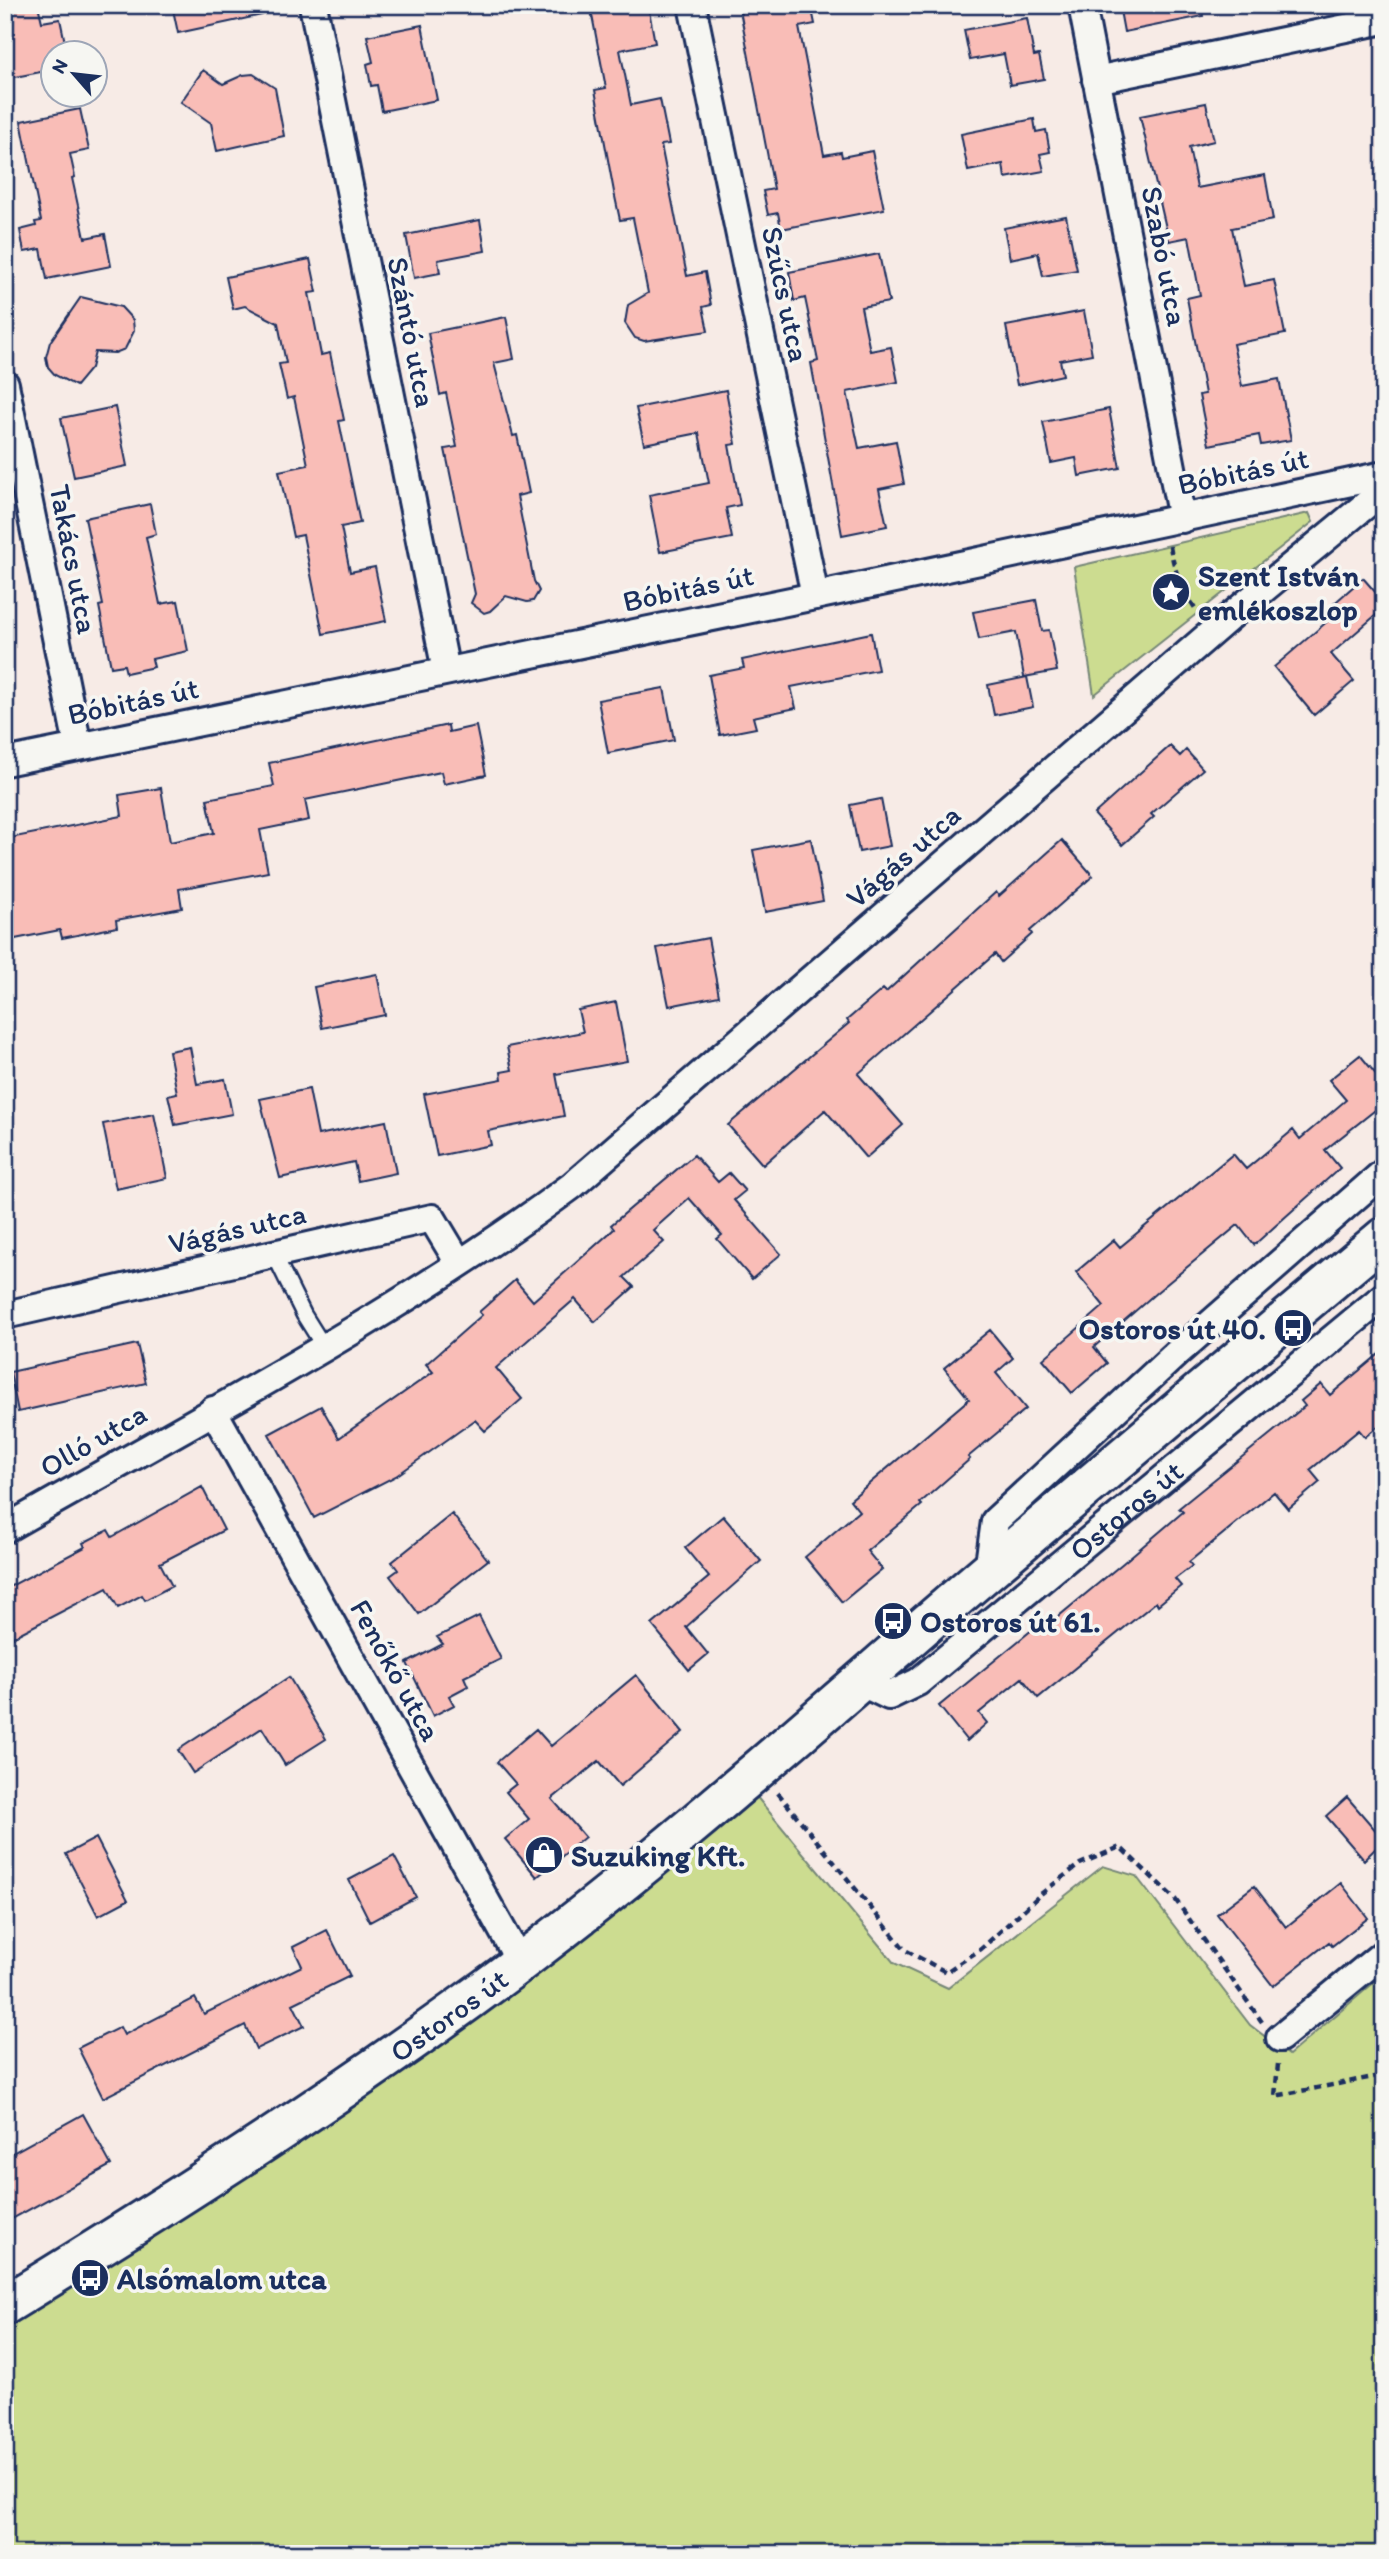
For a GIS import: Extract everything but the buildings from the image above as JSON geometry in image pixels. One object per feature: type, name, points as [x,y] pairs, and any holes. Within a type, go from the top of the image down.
[{"type":"main road","name":"Ostoros út","points":[[5,2305],[385,2062],[520,1962],[760,1768],[988,1571],[1384,1237]]},
{"type":"street","name":"Szántó utca","points":[[313,5],[446,671]]},
{"type":"street","name":"Szűcs utca","points":[[692,5],[815,596]]},
{"type":"street","name":"Szabó utca","points":[[1082,5],[1182,519]]},
{"type":"street","points":[[1097,80],[1384,20]]},
{"type":"street","name":"Takács utca","points":[[5,384],[78,746]]},
{"type":"street","name":"Bóbitás út","points":[[5,762],[815,596],[1384,475]]},
{"type":"street","name":"Vágás utca","points":[[213,1409],[324,1347],[509,1233],[573,1185],[1223,622],[1384,490]]},
{"type":"street","points":[[988,1571],[995,1521],[1177,1353],[1384,1172]]},
{"type":"street","name":"Vágás utca","points":[[5,1315],[432,1218],[458,1263]]},
{"type":"street","points":[[1355,1262],[1383,1297]]},
{"type":"street","name":"Ostoros út","points":[[860,1682],[889,1696],[918,1682],[1383,1297]]},
{"type":"street","name":"Olló utca","points":[[5,1529],[213,1409]]},
{"type":"street","name":"Fenőkő utca","points":[[213,1409],[520,1962]]},
{"type":"street","points":[[1280,2038],[1384,1952]]},
{"type":"lane","points":[[274,1254],[304,1315],[324,1347]]},
{"type":"path","points":[[1170,545],[1178,577],[1198,613]]},
{"type":"path","points":[[760,1768],[831,1861],[905,1950],[946,1972],[981,1949],[1042,1893],[1080,1864],[1120,1847],[1175,1899],[1262,2022],[1280,2038]]},
{"type":"path","points":[[1275,2096],[1384,2075]]},
{"type":"green space","points":[[1309,513],[1313,522],[1094,695],[1074,567]]},
{"type":"green space","points":[[751,1790],[894,1963],[948,1988],[1103,1866],[1136,1876],[1250,2025],[1289,2055],[1384,1974],[1384,2554],[5,2554],[5,2317]]},
{"type":"place","name":"Szent István emlékoszlop","points":[[1171,592]]},
{"type":"place","name":"Ostoros út 40.","points":[[1293,1328]]},
{"type":"place","name":"Ostoros út 61.","points":[[893,1621]]},
{"type":"place","name":"Suzuking Kft.","points":[[544,1855]]},
{"type":"place","name":"Alsómalom utca","points":[[90,2278]]}]
